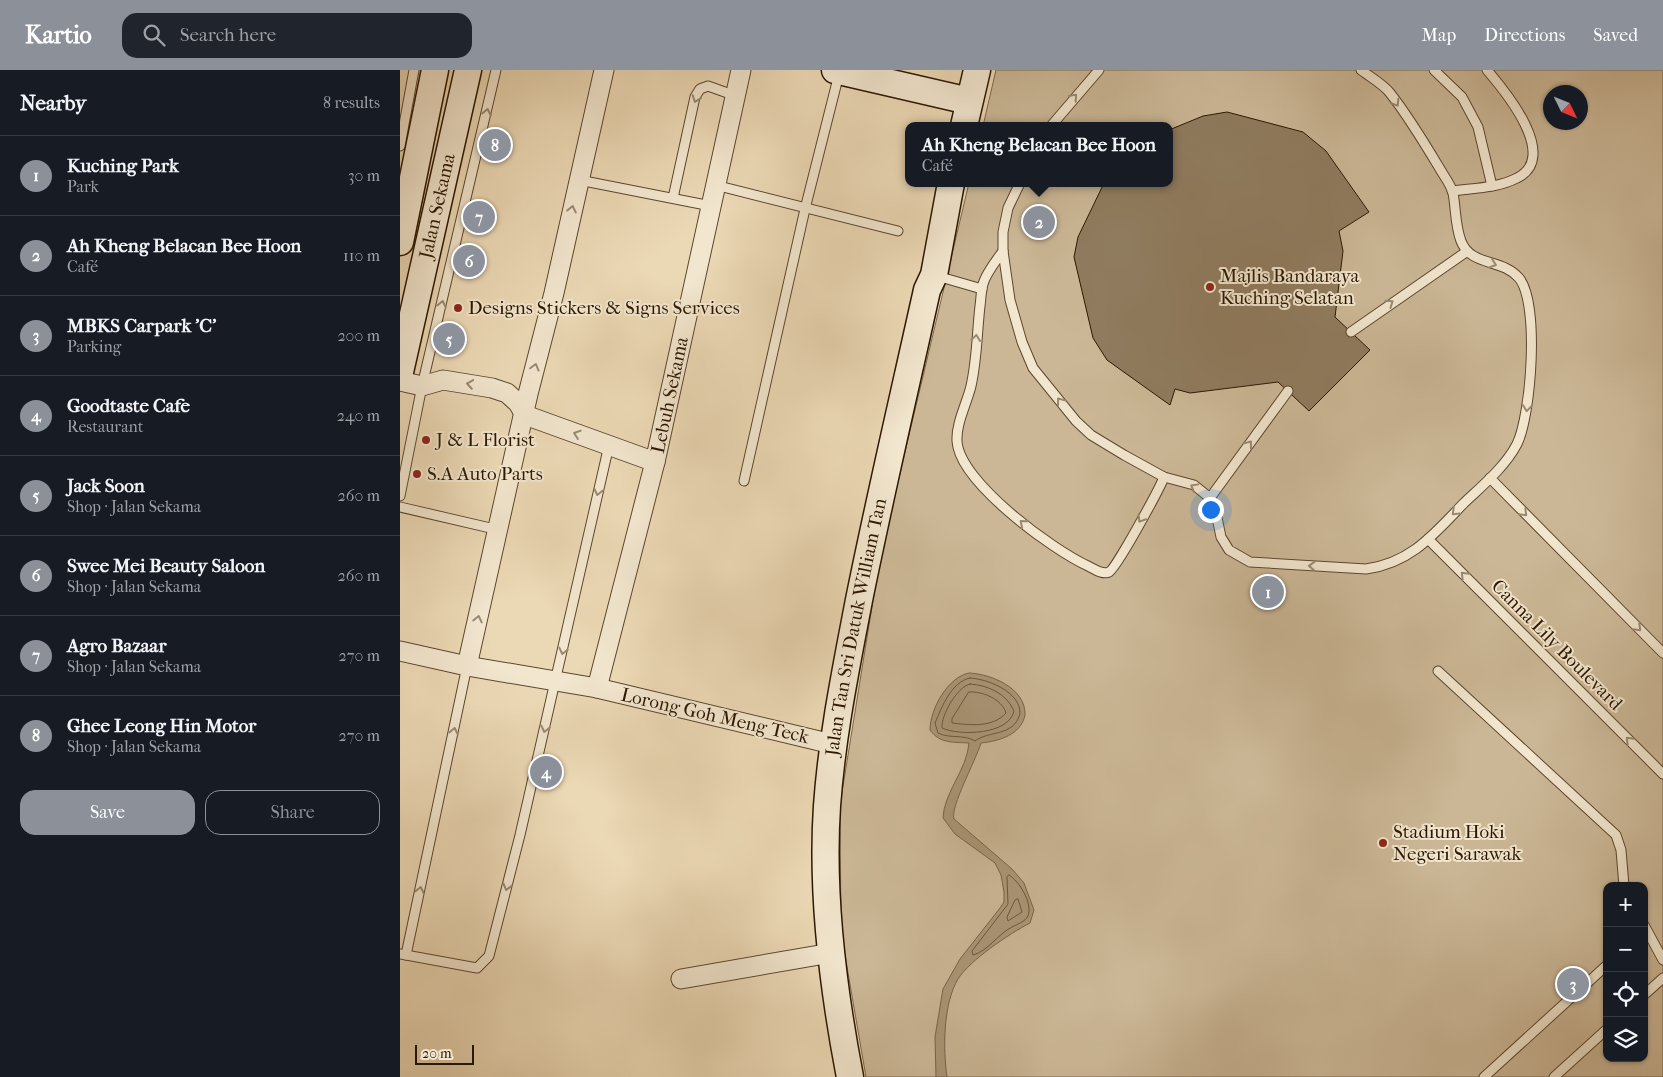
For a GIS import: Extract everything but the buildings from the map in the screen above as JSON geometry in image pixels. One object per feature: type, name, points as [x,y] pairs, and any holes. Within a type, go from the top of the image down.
[{"type":"street","name":"Jalan Sekama","points":[[400,242],[411,143],[435,70]]},
{"type":"street","points":[[411,143],[441,115],[453,70]]},
{"type":"street","name":"Jalan Sekama","points":[[400,372],[468,70]]},
{"type":"street","points":[[467,666],[604,70]]},
{"type":"street","name":"Lebuh Sekama","points":[[597,688],[655,462],[741,70]]},
{"type":"street","points":[[965,122],[977,70]]},
{"type":"street","points":[[837,71],[969,101]]},
{"type":"street","name":"Jalan Tan Sri Datuk William Tan","points":[[850,1077],[831,953],[826,858],[827,807],[832,744],[865,571],[927,290],[934,275],[950,187]]},
{"type":"street","points":[[400,381],[422,386],[443,380],[492,388],[507,393],[518,403],[524,415],[655,462]]},
{"type":"street","name":"Lorong Goh Meng Teck","points":[[400,651],[467,666],[597,688],[832,744]]},
{"type":"street","points":[[681,979],[831,953]]},
{"type":"lane","points":[[411,143],[414,70]]},
{"type":"lane","points":[[400,496],[422,386],[496,70]]},
{"type":"lane","points":[[1054,122],[1099,70]]},
{"type":"lane","points":[[1018,187],[1008,208],[1002,251],[1010,300],[1022,342],[1034,368],[1076,421],[1091,435],[1164,477],[1194,485],[1210,498],[1215,508],[1221,537],[1229,550],[1250,562],[1366,569],[1383,567],[1398,561],[1428,539],[1508,458],[1523,430],[1530,364],[1530,308],[1518,277],[1499,265],[1476,259],[1466,252],[1456,224],[1452,191],[1421,138],[1390,92],[1361,70]]},
{"type":"lane","points":[[1434,70],[1462,97],[1478,127],[1492,186]]},
{"type":"lane","points":[[1452,191],[1492,186],[1523,174],[1530,167],[1533,149],[1527,129],[1512,100],[1487,70]]},
{"type":"lane","points":[[744,482],[837,71]]},
{"type":"lane","points":[[673,198],[695,97],[700,89],[708,86],[736,96]]},
{"type":"lane","points":[[578,180],[711,206]]},
{"type":"lane","points":[[715,185],[898,231]]},
{"type":"lane","points":[[1002,251],[983,283],[971,386],[956,440],[960,456],[972,473],[1004,507],[1038,536],[1069,558],[1102,572],[1109,572],[1116,565],[1138,522],[1156,496],[1164,477]]},
{"type":"lane","points":[[1351,332],[1466,252]]},
{"type":"lane","points":[[934,275],[982,289]]},
{"type":"lane","points":[[1210,498],[1288,391]]},
{"type":"lane","points":[[467,666],[403,954],[477,968],[489,956],[556,681],[609,445]]},
{"type":"lane","points":[[1490,478],[1663,653]]},
{"type":"lane","points":[[400,506],[499,530]]},
{"type":"lane","name":"Canna Lily Boulevard","points":[[1428,539],[1663,774]]},
{"type":"lane","points":[[1438,671],[1616,835],[1621,850],[1624,882]]},
{"type":"lane","points":[[1648,934],[1663,960]]},
{"type":"lane","points":[[1484,1077],[1603,969]]},
{"type":"lane","points":[[1648,991],[1663,978]]},
{"type":"lane","points":[[1554,1077],[1603,1033]]},
{"type":"shaded area","points":[[996,70],[1663,70],[1663,1077],[866,1077],[841,932],[840,805],[880,557],[968,187],[1173,187],[1173,122],[984,122]]},
{"type":"water","points":[[969,673],[987,676],[1006,684],[1014,690],[1024,705],[1025,715],[1019,728],[1008,736],[995,741],[981,743],[959,794],[954,819],[1012,869],[1024,883],[1034,910],[1030,923],[981,956],[958,979],[949,1001],[945,1027],[947,1077],[936,1077],[935,1037],[943,989],[960,959],[1004,902],[1001,875],[995,863],[955,834],[943,818],[947,799],[964,762],[969,743],[953,742],[938,738],[930,730],[931,722],[937,704],[947,687],[961,676]]},
{"type":"place","name":"Ghee Leong Hin Motor","points":[[495,145]]},
{"type":"place","name":"Agro Bazaar","points":[[479,217]]},
{"type":"place","name":"Ah Kheng Belacan Bee Hoon","points":[[1039,222]]},
{"type":"place","name":"Swee Mei Beauty Saloon","points":[[469,261]]},
{"type":"place","name":"Majlis Bandaraya Kuching Selatan","points":[[1210,287]]},
{"type":"place","name":"Designs Stickers & Signs Services","points":[[458,308]]},
{"type":"place","name":"Jack Soon","points":[[449,339]]},
{"type":"place","name":"J & L Florist","points":[[426,440]]},
{"type":"place","name":"S.A Auto Parts","points":[[417,474]]},
{"type":"place","name":"Kuching Park","points":[[1268,592]]},
{"type":"place","name":"Goodtaste Cafe","points":[[546,772]]},
{"type":"place","name":"Stadium Hoki Negeri Sarawak","points":[[1383,843]]},
{"type":"place","name":"MBKS Carpark 'C'","points":[[1573,984]]}]
